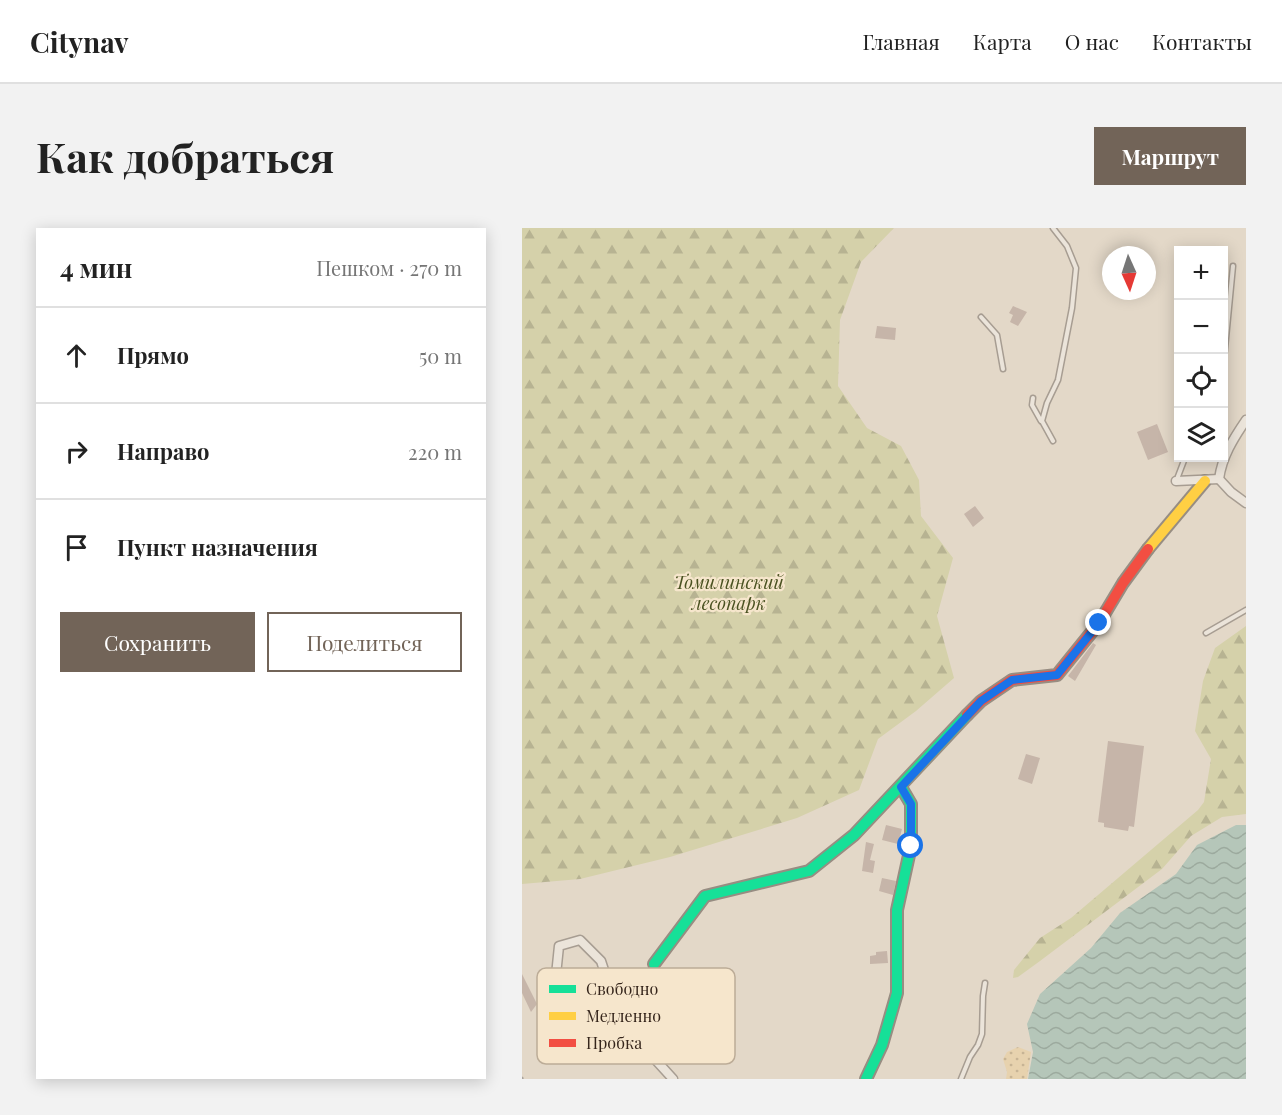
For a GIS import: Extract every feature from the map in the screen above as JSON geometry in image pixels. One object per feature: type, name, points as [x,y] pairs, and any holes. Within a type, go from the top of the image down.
[{"type":"street","points":[[1219,479],[1225,454],[1246,420]]},
{"type":"street","points":[[1176,481],[1219,479]]},
{"type":"street","points":[[1219,479],[1246,503]]},
{"type":"street","points":[[654,964],[705,896],[809,871],[854,835],[981,701],[1012,680],[1057,675],[1099,623],[1123,583],[1149,547],[1205,481]]},
{"type":"street","points":[[866,1079],[882,1045],[897,993],[897,910],[911,846],[911,804],[901,787]]},
{"type":"street","points":[[557,968],[559,946],[580,940],[601,961],[603,968]]},
{"type":"street","points":[[659,1064],[673,1079]]},
{"type":"lane","points":[[1042,421],[1047,403],[1058,380],[1072,308],[1076,268],[1067,246],[1053,228]]},
{"type":"lane","points":[[1224,354],[1233,266]]},
{"type":"lane","points":[[981,317],[997,335],[1003,369]]},
{"type":"lane","points":[[1033,398],[1032,405],[1053,441]]},
{"type":"lane","points":[[1176,481],[1183,462]]},
{"type":"lane","points":[[1206,633],[1246,610]]},
{"type":"lane","points":[[961,1079],[982,1034],[982,996],[985,983]]},
{"type":"green space","name":"Томилинский лесопарк","points":[[522,228],[894,228],[861,262],[840,320],[838,386],[867,428],[901,446],[919,480],[921,516],[953,558],[937,616],[954,678],[916,711],[878,739],[859,790],[797,818],[670,857],[580,879],[522,884]]},
{"type":"green space","points":[[1246,626],[1246,814],[1222,817],[1191,836],[1162,869],[1040,961],[1018,977],[1013,978],[1014,970],[1040,938],[1071,918],[1198,810],[1204,802],[1211,759],[1195,731],[1203,681],[1215,648]]},
{"type":"sand","points":[[1018,1047],[1031,1052],[1027,1079],[1006,1079],[1007,1072],[1003,1059],[1007,1052]]},
{"type":"water","points":[[1236,825],[1246,825],[1246,1079],[1028,1079],[1033,1052],[1027,1024],[1040,994],[1091,948],[1120,913],[1176,874],[1197,845]]},
{"type":"building","points":[[1013,306],[1027,312],[1018,326],[1010,322],[1013,315],[1009,313]]},
{"type":"building","points":[[877,326],[896,328],[895,340],[875,338]]},
{"type":"building","points":[[1157,424],[1168,452],[1148,460],[1137,432]]},
{"type":"building","points":[[975,506],[984,518],[973,527],[964,514]]},
{"type":"building","points":[[1093,643],[1096,645],[1075,681],[1068,676]]},
{"type":"building","points":[[1108,741],[1144,746],[1134,827],[1129,826],[1128,831],[1104,827],[1104,823],[1098,822]]},
{"type":"building","points":[[1026,754],[1040,758],[1032,784],[1018,779]]},
{"type":"building","points":[[886,825],[902,829],[898,844],[882,840]]},
{"type":"building","points":[[866,842],[874,844],[870,860],[875,861],[873,873],[862,871]]},
{"type":"building","points":[[882,878],[896,881],[893,895],[879,891]]},
{"type":"building","points":[[887,951],[888,963],[870,964],[870,956],[876,955],[876,952]]},
{"type":"building","points":[[522,974],[537,1004],[531,1012],[522,993]]},
{"type":"traffic: fast","points":[[654,964],[705,896],[809,871],[854,835],[967,715]]},
{"type":"traffic: fast","points":[[866,1079],[882,1045],[897,993],[897,910],[911,846],[911,804],[901,787]]},
{"type":"traffic: slow","points":[[1148,549],[1205,481]]},
{"type":"traffic: jam","points":[[967,715],[981,701],[1012,680],[1057,675],[1099,623],[1123,583],[1148,549]]},
{"type":"route","points":[[911,846],[911,804],[901,787],[981,701],[1012,680],[1057,675],[1099,623]]}]
